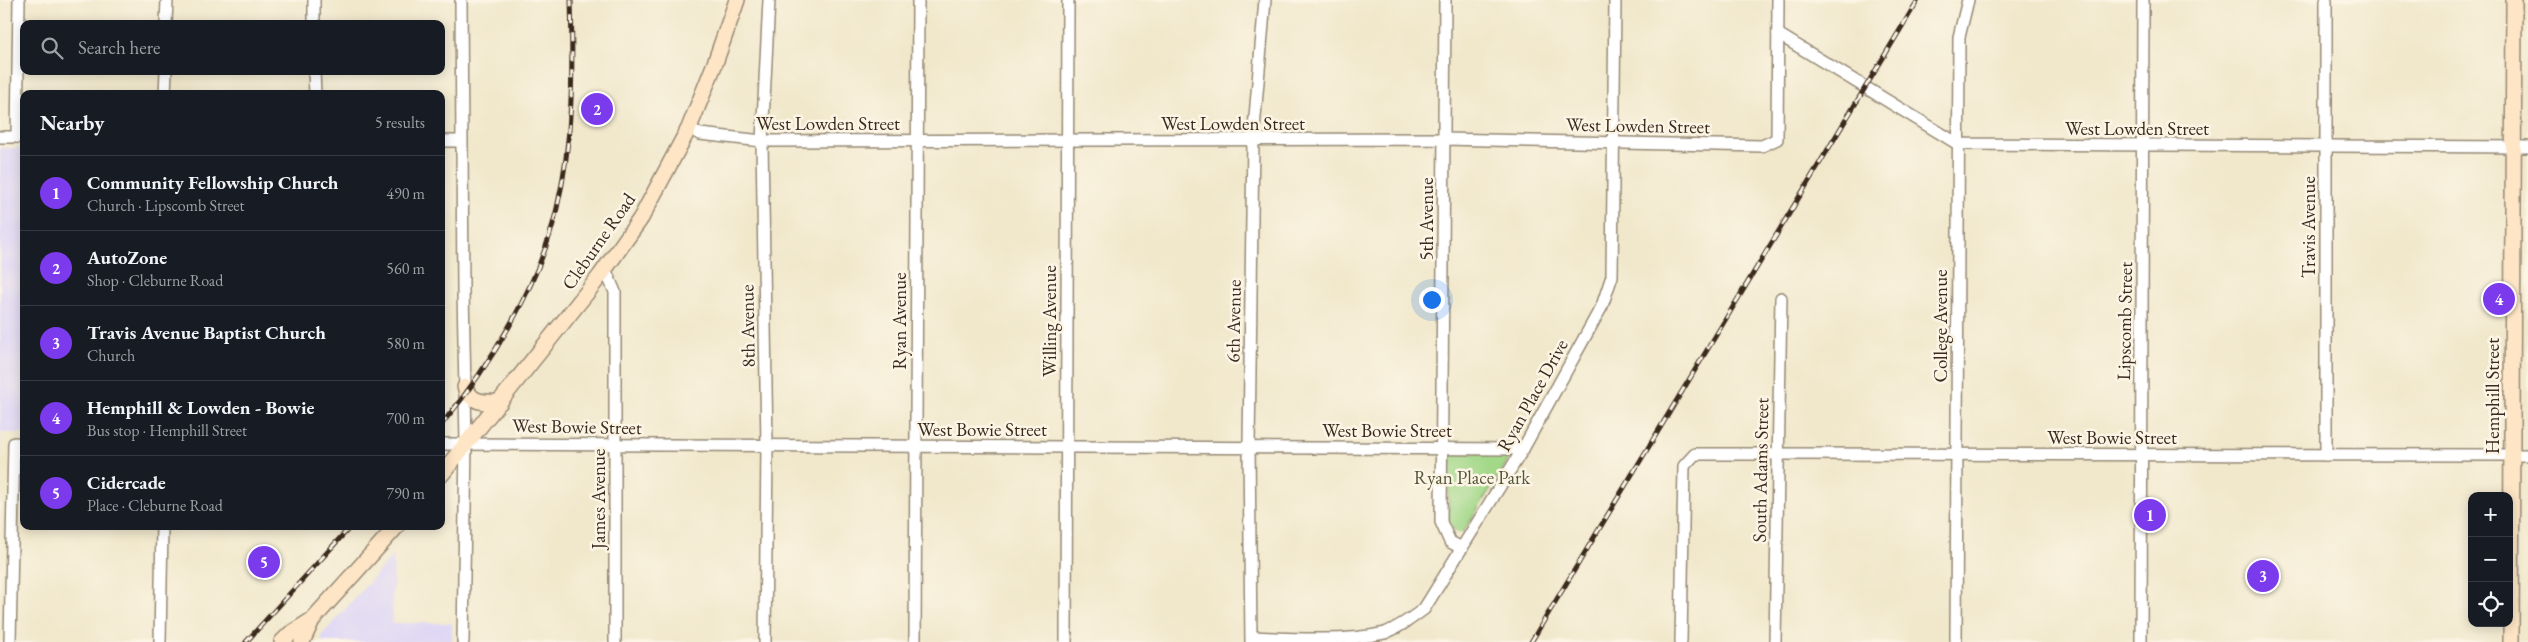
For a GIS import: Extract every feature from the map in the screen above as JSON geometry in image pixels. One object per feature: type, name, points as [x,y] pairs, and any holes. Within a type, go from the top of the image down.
[{"type":"main road","name":"Cleburne Road","points":[[445,470],[605,269],[641,218],[689,128],[715,63],[737,0]]},
{"type":"main road","name":"Hemphill Street","points":[[2511,642],[2512,455],[2521,147],[2514,0]]},
{"type":"main road","points":[[465,387],[467,393],[474,400],[484,403],[500,402]]},
{"type":"main road","points":[[282,642],[290,634],[312,620],[392,530]]},
{"type":"main road","points":[[302,642],[312,620]]},
{"type":"street","points":[[19,0],[20,68]]},
{"type":"street","points":[[166,20],[167,0]]},
{"type":"street","points":[[314,0],[314,20]]},
{"type":"street","points":[[461,0],[461,141],[466,443],[463,642]]},
{"type":"street","name":"Ryan Avenue","points":[[915,642],[918,0]]},
{"type":"street","name":"Willing Avenue","points":[[1066,642],[1068,0]]},
{"type":"street","name":"6th Avenue","points":[[1252,640],[1249,446],[1253,140],[1266,0]]},
{"type":"street","name":"5th Avenue","points":[[1444,0],[1441,522],[1450,542],[1462,548]]},
{"type":"street","name":"Ryan Place Drive","points":[[1252,640],[1335,641],[1384,634],[1404,624],[1424,609],[1522,449],[1609,291],[1612,276],[1615,0]]},
{"type":"street","points":[[1778,0],[1778,34],[1958,144]]},
{"type":"street","name":"Lipscomb Street","points":[[2141,642],[2140,454],[2144,0]]},
{"type":"street","name":"Travis Avenue","points":[[2326,0],[2326,455]]},
{"type":"street","name":"8th Avenue","points":[[765,642],[766,446],[762,142],[767,3]]},
{"type":"street","name":"College Avenue","points":[[1956,642],[1959,37],[1966,5]]},
{"type":"street","name":"West Lowden Street","points":[[689,128],[700,134],[762,142],[1444,139],[1614,141],[1762,146],[1777,139],[1778,34]]},
{"type":"street","points":[[20,75],[20,90]]},
{"type":"street","points":[[165,90],[166,75]]},
{"type":"street","points":[[314,75],[315,90]]},
{"type":"street","points":[[0,137],[20,137]]},
{"type":"street","points":[[445,141],[461,141]]},
{"type":"street","name":"West Lowden Street","points":[[1958,144],[2521,147]]},
{"type":"street","name":"James Avenue","points":[[605,269],[615,292],[615,642]]},
{"type":"street","name":"South Adams Street","points":[[1776,642],[1777,454],[1781,298]]},
{"type":"street","points":[[10,642],[19,443]]},
{"type":"street","name":"West Bowie Street","points":[[445,444],[916,447],[1249,446],[1522,449]]},
{"type":"street","name":"West Bowie Street","points":[[1681,642],[1684,466],[1695,454],[2528,455]]},
{"type":"street","points":[[160,642],[162,530]]},
{"type":"street","points":[[312,620],[312,642]]},
{"type":"shaded area","points":[[0,148],[20,148],[20,433],[1,433],[0,478]]},
{"type":"shaded area","points":[[394,554],[392,623],[452,623],[452,642],[322,642],[322,635]]},
{"type":"green space","name":"Ryan Place Park","points":[[1455,453],[1512,454],[1464,531],[1458,533],[1449,525],[1448,460],[1450,455]]},
{"type":"railway","points":[[445,420],[478,376],[511,322],[539,266],[549,237],[562,182],[569,131],[572,79],[571,0]]},
{"type":"railway","points":[[1531,642],[1918,0]]},
{"type":"railway","points":[[246,642],[347,530]]},
{"type":"place","name":"AutoZone","points":[[597,109]]},
{"type":"place","name":"Hemphill & Lowden - Bowie","points":[[2499,299]]},
{"type":"place","name":"Community Fellowship Church","points":[[2150,515]]},
{"type":"place","name":"Cidercade","points":[[264,562]]},
{"type":"place","name":"Travis Avenue Baptist Church","points":[[2263,576]]}]
